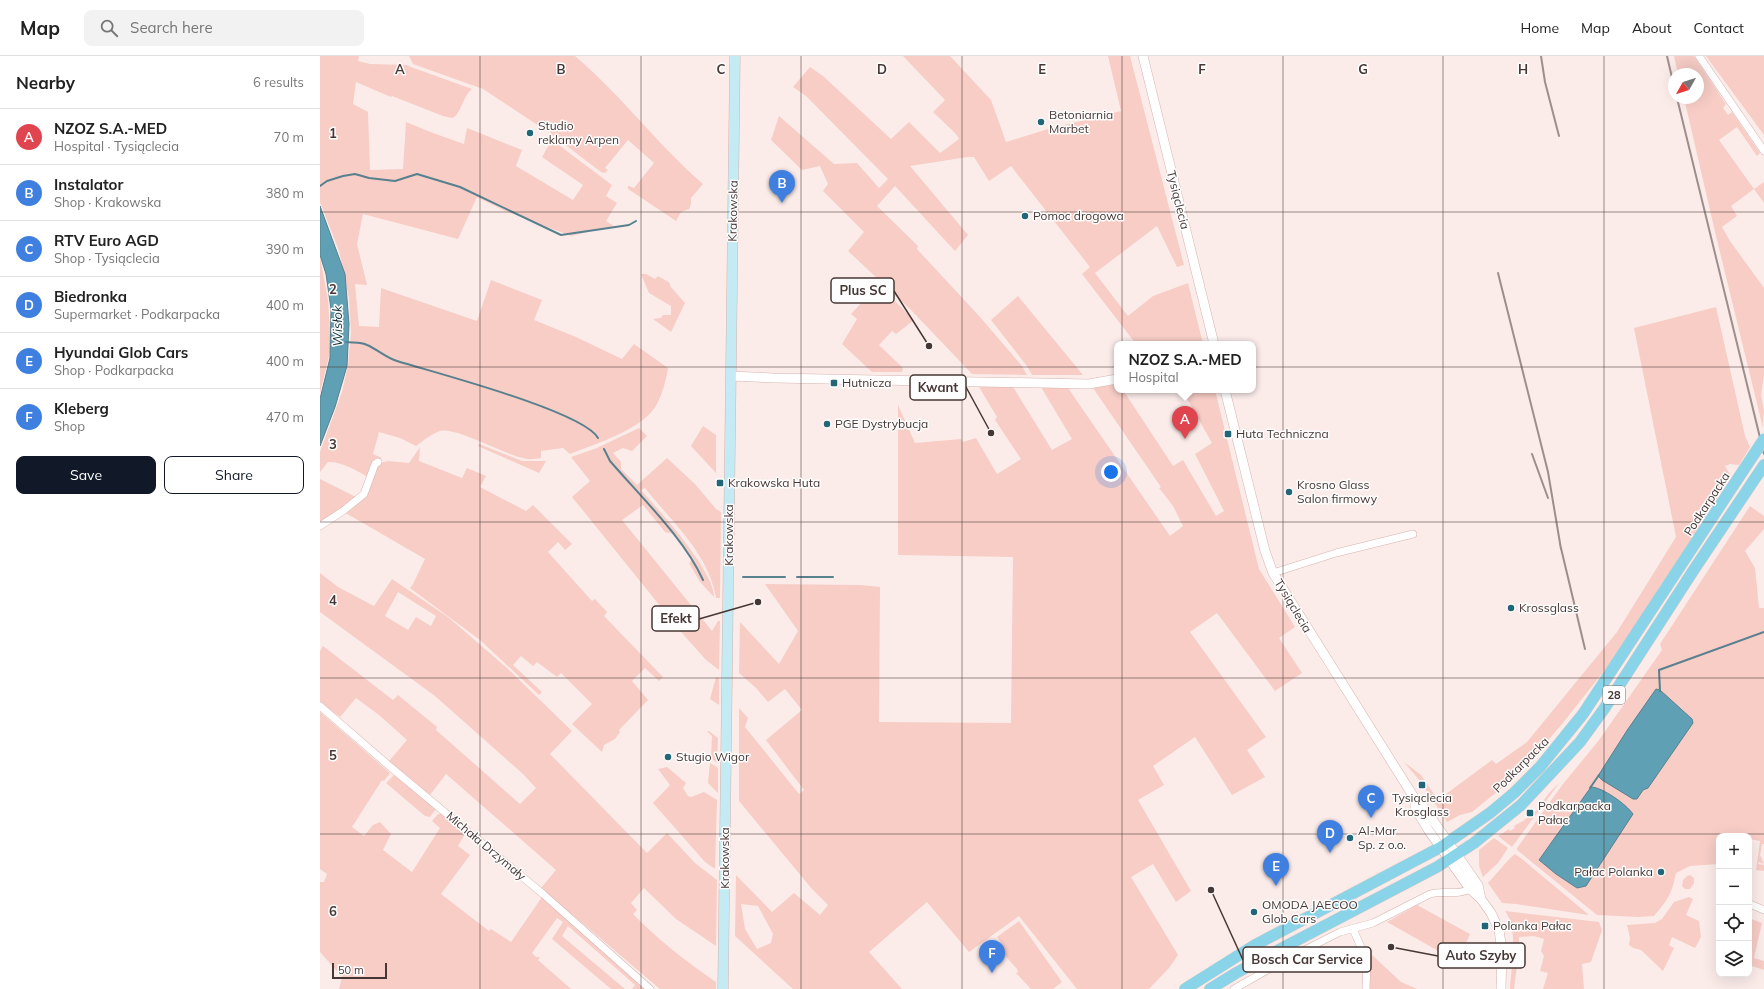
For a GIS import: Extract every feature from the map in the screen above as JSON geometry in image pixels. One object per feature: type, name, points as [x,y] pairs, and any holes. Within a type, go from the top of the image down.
[{"type":"main road","name":"Krakowska","points":[[724,989],[734,56]]},
{"type":"main road","name":"Podkarpacka","points":[[1185,989],[1255,945],[1444,845],[1490,813],[1514,793],[1540,768],[1560,745],[1605,683],[1764,439]]},
{"type":"main road","name":"Podkarpacka","points":[[1210,989],[1236,973],[1397,889],[1453,857],[1521,805],[1580,742],[1604,709],[1764,464]]},
{"type":"street","name":"Tysiąclecia","points":[[1143,56],[1213,341]]},
{"type":"street","points":[[1699,56],[1764,151]]},
{"type":"street","points":[[731,376],[1089,384],[1114,380]]},
{"type":"street","name":"Tysiąclecia","points":[[1226,393],[1265,551],[1273,573],[1415,799],[1415,808],[1453,857]]},
{"type":"street","points":[[320,526],[343,511],[364,494],[375,464],[378,462]]},
{"type":"street","points":[[1273,573],[1332,554],[1412,534]]},
{"type":"street","name":"Michała Drzymały","points":[[320,706],[394,770],[543,894],[650,989]]},
{"type":"street","points":[[1453,857],[1470,889],[1481,899],[1491,913],[1499,930],[1502,951],[1501,989]]},
{"type":"street","points":[[1453,857],[1478,885],[1481,899]]},
{"type":"street","points":[[1234,989],[1283,961],[1340,932],[1373,923],[1430,894],[1438,892],[1459,893],[1470,889]]},
{"type":"street","points":[[1752,905],[1764,910]]},
{"type":"street","points":[[1353,929],[1367,961],[1366,989]]},
{"type":"shaded area","points":[[320,56],[359,56],[358,61],[370,64],[407,65],[472,89],[466,96],[458,113],[452,118],[443,116],[392,96],[391,97],[356,82],[353,104],[368,112],[370,170],[403,169],[406,122],[464,144],[467,128],[522,150],[516,166],[573,200],[583,185],[542,157],[552,140],[612,185],[606,196],[617,203],[606,221],[614,226],[571,236],[503,210],[477,197],[458,239],[363,214],[357,244],[367,285],[355,284],[359,326],[379,327],[381,288],[477,321],[491,280],[542,300],[534,320],[576,337],[622,359],[634,344],[668,368],[661,395],[651,413],[618,435],[570,454],[563,448],[541,451],[541,458],[532,459],[514,456],[468,437],[447,431],[437,432],[416,446],[400,438],[379,432],[373,454],[382,458],[374,464],[369,475],[366,476],[348,466],[333,462],[328,462],[320,472],[320,452],[342,392],[348,366],[351,332],[349,298],[339,251],[320,202]]},
{"type":"shaded area","points":[[409,56],[575,56],[608,87],[686,169],[703,184],[691,198],[689,209],[681,212],[676,221],[628,189],[628,186],[634,188],[654,163],[628,140],[605,168],[608,170],[605,173],[601,172],[551,134],[550,131],[553,127],[545,122],[542,126],[539,126],[483,89],[413,64]]},
{"type":"shaded area","points":[[903,56],[950,56],[991,100],[1006,142],[1048,129],[1121,111],[1108,56],[1130,56],[1184,265],[1177,267],[1157,226],[1095,273],[1128,316],[1153,296],[1188,283],[1202,341],[1134,341],[1082,274],[1090,267],[1011,166],[989,181],[974,157],[910,166],[968,235],[955,251],[895,186],[877,206],[918,246],[917,249],[980,317],[1022,366],[1027,375],[972,374],[912,311],[848,251],[864,232],[823,191],[828,184],[820,166],[802,170],[771,140],[779,116],[834,164],[857,163],[879,188],[888,179],[806,96],[793,87],[810,67],[823,76],[891,139],[909,122],[940,153],[959,139],[956,134],[933,112],[945,100]]},
{"type":"shaded area","points":[[1674,56],[1694,56],[1702,68],[1677,68]]},
{"type":"shaded area","points":[[1706,56],[1764,56],[1764,135],[1714,67]]},
{"type":"shaded area","points":[[1704,71],[1726,104],[1723,108],[1728,115],[1732,112],[1760,153],[1757,156],[1737,127],[1719,140],[1754,189],[1731,206],[1737,216],[1722,227],[1730,241],[1764,288],[1764,375],[1761,395],[1764,410],[1763,428],[1685,104],[1704,104]]},
{"type":"shaded area","points":[[1764,182],[1764,203],[1754,189]]},
{"type":"shaded area","points":[[320,257],[328,300],[331,348],[320,393]]},
{"type":"shaded area","points":[[641,274],[646,274],[655,279],[658,276],[670,283],[670,286],[685,303],[671,332],[653,319],[661,318],[663,315],[671,315],[671,306],[649,293]]},
{"type":"shaded area","points":[[875,288],[886,292],[914,320],[896,334],[892,331],[879,345],[903,368],[902,372],[872,372],[842,344],[857,319],[851,314]]},
{"type":"shaded area","points":[[1018,296],[1083,375],[1032,375],[1027,366],[991,320]]},
{"type":"shaded area","points":[[1716,307],[1745,436],[1750,447],[1739,465],[1730,464],[1725,466],[1731,476],[1690,541],[1608,666],[1562,724],[1538,752],[1503,787],[1472,812],[1460,815],[1447,822],[1424,787],[1426,785],[1422,780],[1420,781],[1404,762],[1421,775],[1438,800],[1492,760],[1496,764],[1527,742],[1617,632],[1676,537],[1634,328]]},
{"type":"shaded area","points":[[1114,384],[1114,393],[1125,393],[1173,466],[1183,460],[1216,516],[1224,511],[1195,454],[1212,443],[1184,393],[1216,393],[1259,569],[1295,627],[1279,638],[1302,673],[1275,691],[1217,613],[1190,632],[1266,737],[1247,750],[1265,777],[1232,795],[1195,737],[1153,766],[1164,785],[1138,800],[1191,891],[1176,902],[1153,864],[1131,877],[1178,955],[1169,968],[1149,989],[1077,989],[1019,916],[969,952],[927,902],[869,952],[902,989],[793,989],[735,936],[736,875],[772,912],[794,893],[820,915],[828,905],[812,889],[739,801],[739,708],[748,718],[745,727],[799,794],[804,790],[766,740],[802,710],[785,689],[768,702],[756,688],[739,673],[740,622],[779,664],[798,631],[765,584],[861,585],[880,587],[879,722],[1011,723],[1013,557],[898,555],[898,405],[915,443],[961,439],[963,442],[976,438],[997,474],[1021,459],[995,420],[997,417],[979,387],[1013,387],[1052,450],[1072,439],[1041,387],[1068,388],[1170,536],[1183,526],[1173,506],[1159,488],[1161,487],[1093,388]],"holes":[[[741,904],[758,906],[773,934],[771,943],[757,949],[745,929]]]},
{"type":"shaded area","points":[[703,426],[716,435],[716,473],[691,446]]},
{"type":"shaded area","points":[[639,428],[647,436],[632,451],[623,448],[613,453],[621,462],[621,469],[637,485],[667,458],[695,484],[716,509],[721,512],[720,598],[716,598],[706,567],[688,539],[645,488],[641,490],[696,557],[712,586],[714,597],[700,582],[689,563],[693,559],[674,534],[665,532],[643,505],[622,520],[712,631],[718,621],[720,621],[719,670],[706,660],[682,633],[572,497],[590,481],[571,457],[597,448]]},
{"type":"shaded area","points":[[479,444],[522,461],[546,461],[539,473],[478,446]]},
{"type":"shaded area","points":[[420,447],[419,461],[462,478],[467,468],[486,476],[480,487],[526,511],[533,505],[572,544],[565,550],[558,542],[548,552],[592,601],[595,599],[607,612],[604,616],[663,677],[659,681],[645,668],[632,681],[648,700],[619,730],[620,732],[615,739],[604,745],[602,752],[572,724],[592,704],[561,673],[557,677],[537,662],[533,666],[521,656],[513,665],[542,692],[539,695],[480,640],[410,588],[425,559],[344,512],[360,499],[379,463],[388,461],[409,463]]},
{"type":"shaded area","points":[[320,479],[358,498],[320,524]]},
{"type":"shaded area","points":[[1750,506],[1764,516],[1764,529],[1745,551],[1755,568],[1759,608],[1764,608],[1764,844],[1762,844],[1760,855],[1764,864],[1759,862],[1758,864],[1764,865],[1764,871],[1756,870],[1760,841],[1752,840],[1752,833],[1716,833],[1716,864],[1690,866],[1676,873],[1669,896],[1654,916],[1638,917],[1597,915],[1517,850],[1517,848],[1563,784],[1599,740],[1662,650],[1660,644]]},
{"type":"shaded area","points":[[320,573],[338,587],[374,606],[392,579],[448,617],[507,668],[572,731],[550,754],[647,853],[667,833],[695,863],[717,880],[716,946],[676,919],[644,888],[631,903],[637,910],[633,914],[673,950],[716,982],[716,989],[660,989],[541,888],[556,870],[446,774],[430,795],[389,761],[407,740],[379,715],[356,698],[340,717],[320,702],[320,651],[323,646],[393,700],[398,695],[437,727],[436,730],[520,804],[536,788],[523,774],[435,696],[320,612]],"holes":[[[398,592],[436,616],[431,626],[416,617],[408,630],[385,616]]]},
{"type":"shaded area","points":[[716,677],[719,678],[719,705],[710,699]]},
{"type":"shaded area","points":[[320,712],[390,773],[384,781],[382,780],[352,827],[364,836],[373,825],[380,822],[391,834],[383,850],[412,872],[440,828],[432,821],[438,814],[442,814],[465,834],[458,846],[470,855],[441,894],[489,931],[491,929],[511,942],[542,897],[648,989],[632,989],[635,985],[568,926],[562,936],[625,989],[611,989],[552,939],[563,922],[557,918],[532,953],[536,957],[540,957],[538,960],[571,989],[339,989],[342,977],[320,952],[320,882],[324,882],[327,874],[320,869]]},
{"type":"shaded area","points":[[707,731],[718,738],[717,763],[711,758],[712,736]]},
{"type":"shaded area","points":[[710,763],[718,768],[718,793],[708,783]]},
{"type":"shaded area","points":[[667,767],[686,783],[683,788],[688,796],[691,797],[704,792],[717,800],[715,869],[705,862],[653,803],[670,785],[658,769]]},
{"type":"shaded area","points":[[394,775],[436,809],[430,817],[425,816],[386,783]]},
{"type":"shaded area","points":[[1560,782],[1512,847],[1498,836],[1509,829],[1510,831],[1515,828],[1514,826],[1536,811],[1549,793]]},
{"type":"shaded area","points":[[1494,838],[1508,848],[1498,863],[1483,877],[1479,866],[1479,850]]},
{"type":"shaded area","points":[[1515,854],[1589,915],[1502,903],[1488,883]]},
{"type":"shaded area","points":[[1690,875],[1694,878],[1694,883],[1690,889],[1685,889],[1682,886],[1683,880]]},
{"type":"shaded area","points":[[1689,897],[1693,899],[1686,915],[1699,921],[1701,937],[1695,948],[1672,937],[1669,945],[1674,948],[1663,971],[1641,950],[1633,948],[1629,945],[1630,938],[1627,925],[1655,923],[1662,919],[1674,902]]},
{"type":"shaded area","points":[[1417,905],[1470,934],[1458,962],[1387,922]]},
{"type":"shaded area","points":[[1505,911],[1599,922],[1602,930],[1591,962],[1582,964],[1584,989],[1543,989],[1548,973],[1540,971],[1544,956],[1541,951],[1544,939],[1534,936],[1519,937],[1519,951],[1514,989],[1510,989],[1513,960],[1513,938],[1512,928]]},
{"type":"shaded area","points":[[1752,919],[1762,923],[1754,958],[1764,961],[1764,970],[1752,966]]},
{"type":"shaded area","points":[[1019,921],[1062,982],[1053,989],[1031,989],[1016,973],[1018,972],[1017,969],[1001,951],[997,956],[994,954],[1002,944],[997,937]]},
{"type":"shaded area","points":[[1371,954],[1401,982],[1417,989],[1367,989]]},
{"type":"water","name":"Wisłok","points":[[320,206],[345,274],[349,324],[347,366],[335,407],[320,446],[320,399],[330,358],[331,309],[326,274],[320,255]]},
{"type":"water","points":[[1656,689],[1660,690],[1692,719],[1693,723],[1648,788],[1643,790],[1637,799],[1633,799],[1598,776]]},
{"type":"water","points":[[1591,787],[1601,790],[1614,797],[1633,814],[1586,886],[1577,888],[1539,860]]},
{"type":"waterway","points":[[320,186],[327,181],[355,174],[369,178],[395,181],[417,174],[460,187],[561,235],[629,225],[636,221]]},
{"type":"waterway","name":"Wisłok","points":[[346,342],[365,344],[393,360],[472,383],[537,405],[565,416],[586,427],[598,438]]},
{"type":"waterway","points":[[604,449],[610,461],[673,533],[695,564],[703,580]]},
{"type":"waterway","points":[[743,577],[785,577]]},
{"type":"waterway","points":[[797,577],[833,577]]},
{"type":"waterway","points":[[1660,691],[1659,670],[1764,632]]},
{"type":"waterway","points":[[1590,788],[1599,775]]},
{"type":"railway","points":[[1541,56],[1545,82],[1559,136]]},
{"type":"railway","points":[[1667,56],[1670,68]]},
{"type":"railway","points":[[1678,104],[1764,454]]},
{"type":"railway","points":[[1498,273],[1548,472],[1561,549]]},
{"type":"railway","points":[[1532,454],[1548,498]]},
{"type":"railway","points":[[1560,544],[1585,649]]},
{"type":"place","name":"Betoniarnia Marbet","points":[[1041,122]]},
{"type":"place","name":"Studio reklamy Arpen","points":[[530,133]]},
{"type":"place","name":"Instalator","points":[[782,203]]},
{"type":"place","name":"Pomoc drogowa","points":[[1025,216]]},
{"type":"place","name":"Plus SC","points":[[929,346]]},
{"type":"place","name":"Hutnicza","points":[[834,383]]},
{"type":"place","name":"PGE Dystrybucja","points":[[827,424]]},
{"type":"place","name":"Kwant","points":[[991,433]]},
{"type":"place","name":"Huta Techniczna","points":[[1228,434]]},
{"type":"place","name":"NZOZ S.A.-MED","points":[[1185,439]]},
{"type":"place","name":"Krakowska Huta","points":[[720,483]]},
{"type":"place","name":"Krosno Glass Salon firmowy","points":[[1289,492]]},
{"type":"place","name":"Efekt","points":[[758,602]]},
{"type":"place","name":"Krossglass","points":[[1511,608]]},
{"type":"place","name":"Stugio Wigor","points":[[668,757]]},
{"type":"place","name":"Tysiąclecia Krosglass","points":[[1422,785]]},
{"type":"place","name":"Podkarpacka Pałac","points":[[1530,813]]},
{"type":"place","name":"RTV Euro AGD","points":[[1371,818]]},
{"type":"place","name":"Al-Mar Sp. z o.o.","points":[[1350,838]]},
{"type":"place","name":"Biedronka","points":[[1330,853]]},
{"type":"place","name":"Pałac Polanka","points":[[1661,872]]},
{"type":"place","name":"Hyundai Glob Cars","points":[[1276,886]]},
{"type":"place","name":"Bosch Car Service","points":[[1211,890]]},
{"type":"place","name":"OMODA JAECOO Glob Cars","points":[[1254,912]]},
{"type":"place","name":"Polanka Pałac","points":[[1485,926]]},
{"type":"place","name":"Auto Szyby","points":[[1391,947]]},
{"type":"place","name":"Kleberg","points":[[992,973]]}]
